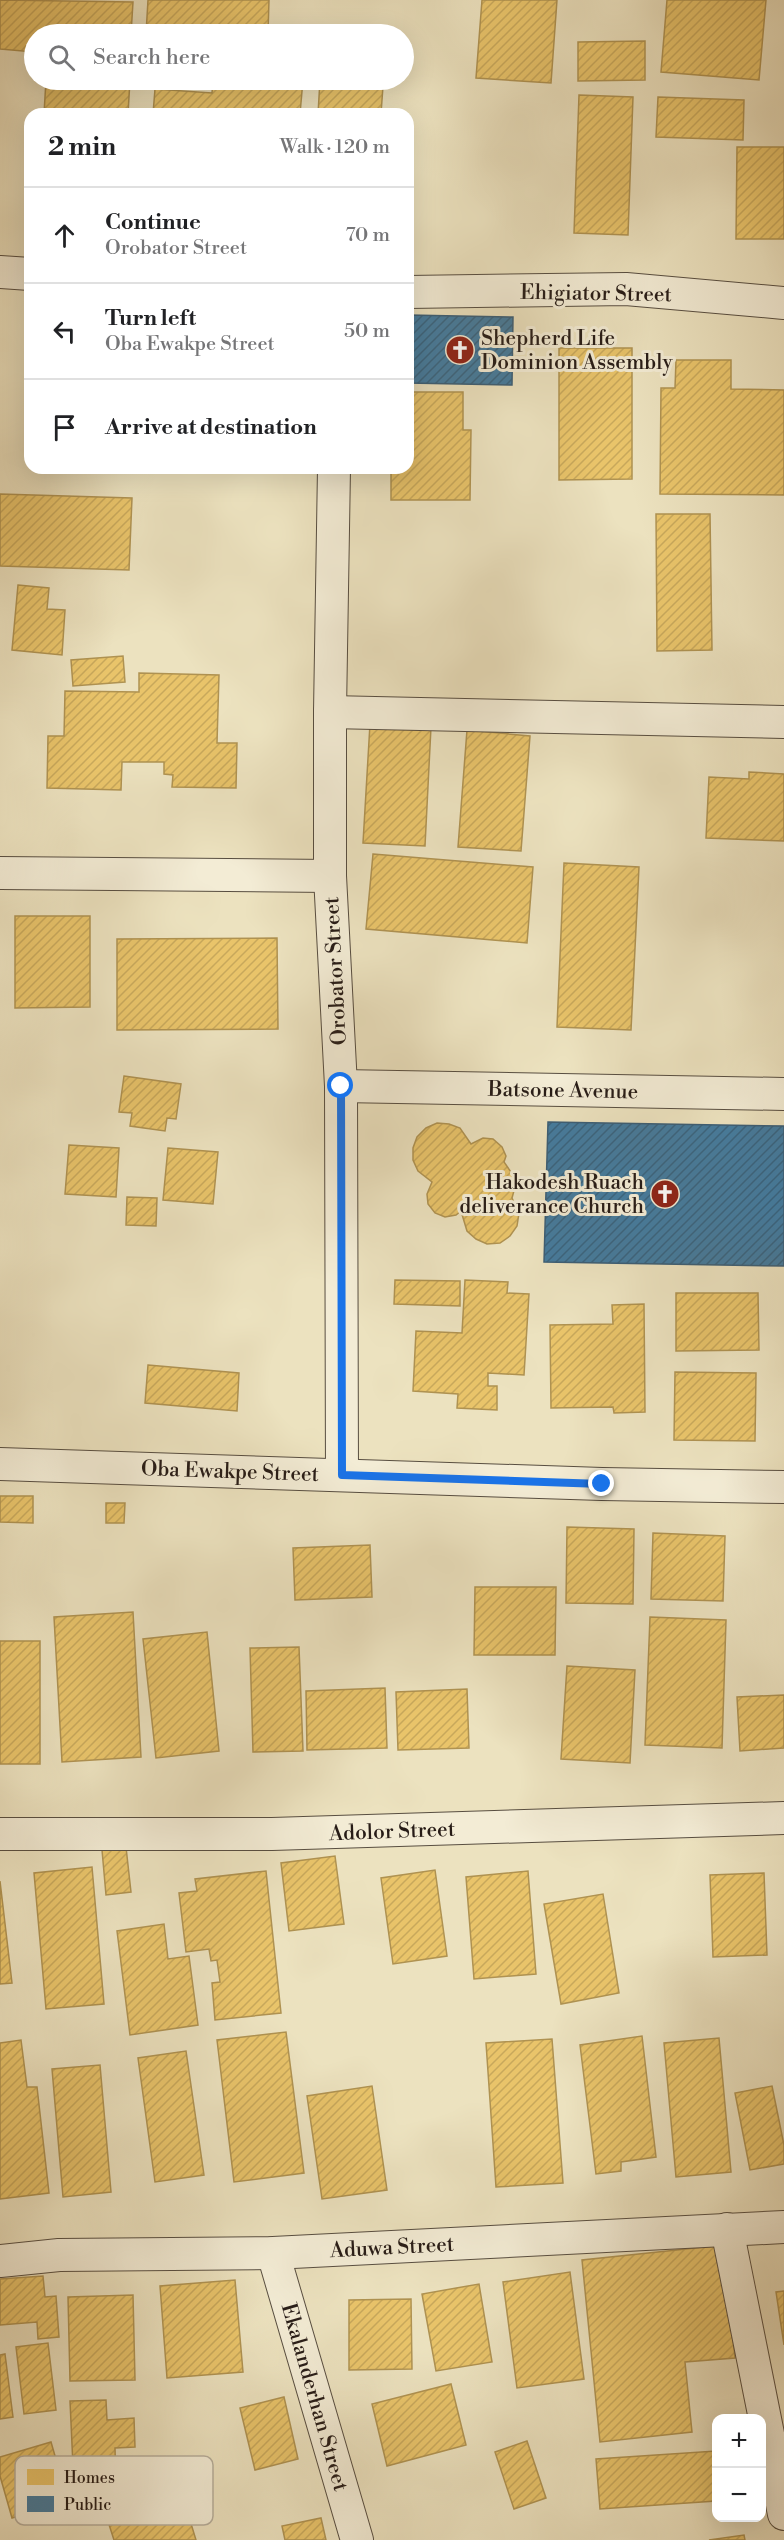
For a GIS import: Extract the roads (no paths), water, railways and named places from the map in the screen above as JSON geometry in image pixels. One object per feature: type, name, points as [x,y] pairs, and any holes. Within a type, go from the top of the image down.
[{"type":"street","points":[[0,272],[24,273]]},
{"type":"street","name":"Ehigiator Street","points":[[414,292],[626,289],[784,303]]},
{"type":"street","name":"Orobator Street","points":[[334,474],[330,876],[341,1086],[342,1475]]},
{"type":"street","points":[[330,712],[784,722]]},
{"type":"street","points":[[0,873],[330,876]]},
{"type":"street","name":"Batsone Avenue","points":[[341,1086],[784,1094]]},
{"type":"street","name":"Oba Ewakpe Street","points":[[0,1464],[784,1487]]},
{"type":"street","name":"Adolor Street","points":[[0,1834],[272,1834],[784,1818]]},
{"type":"street","name":"Aduwa Street","points":[[0,2261],[59,2254],[273,2253],[784,2227]]},
{"type":"street","points":[[727,2229],[784,2514]]},
{"type":"street","name":"Ekalanderhan Street","points":[[273,2253],[357,2540]]},
{"type":"place","name":"Shepherd Life Dominion Assembly","points":[[460,350]]},
{"type":"place","name":"Hakodesh Ruach deliverance Church","points":[[665,1194]]}]
